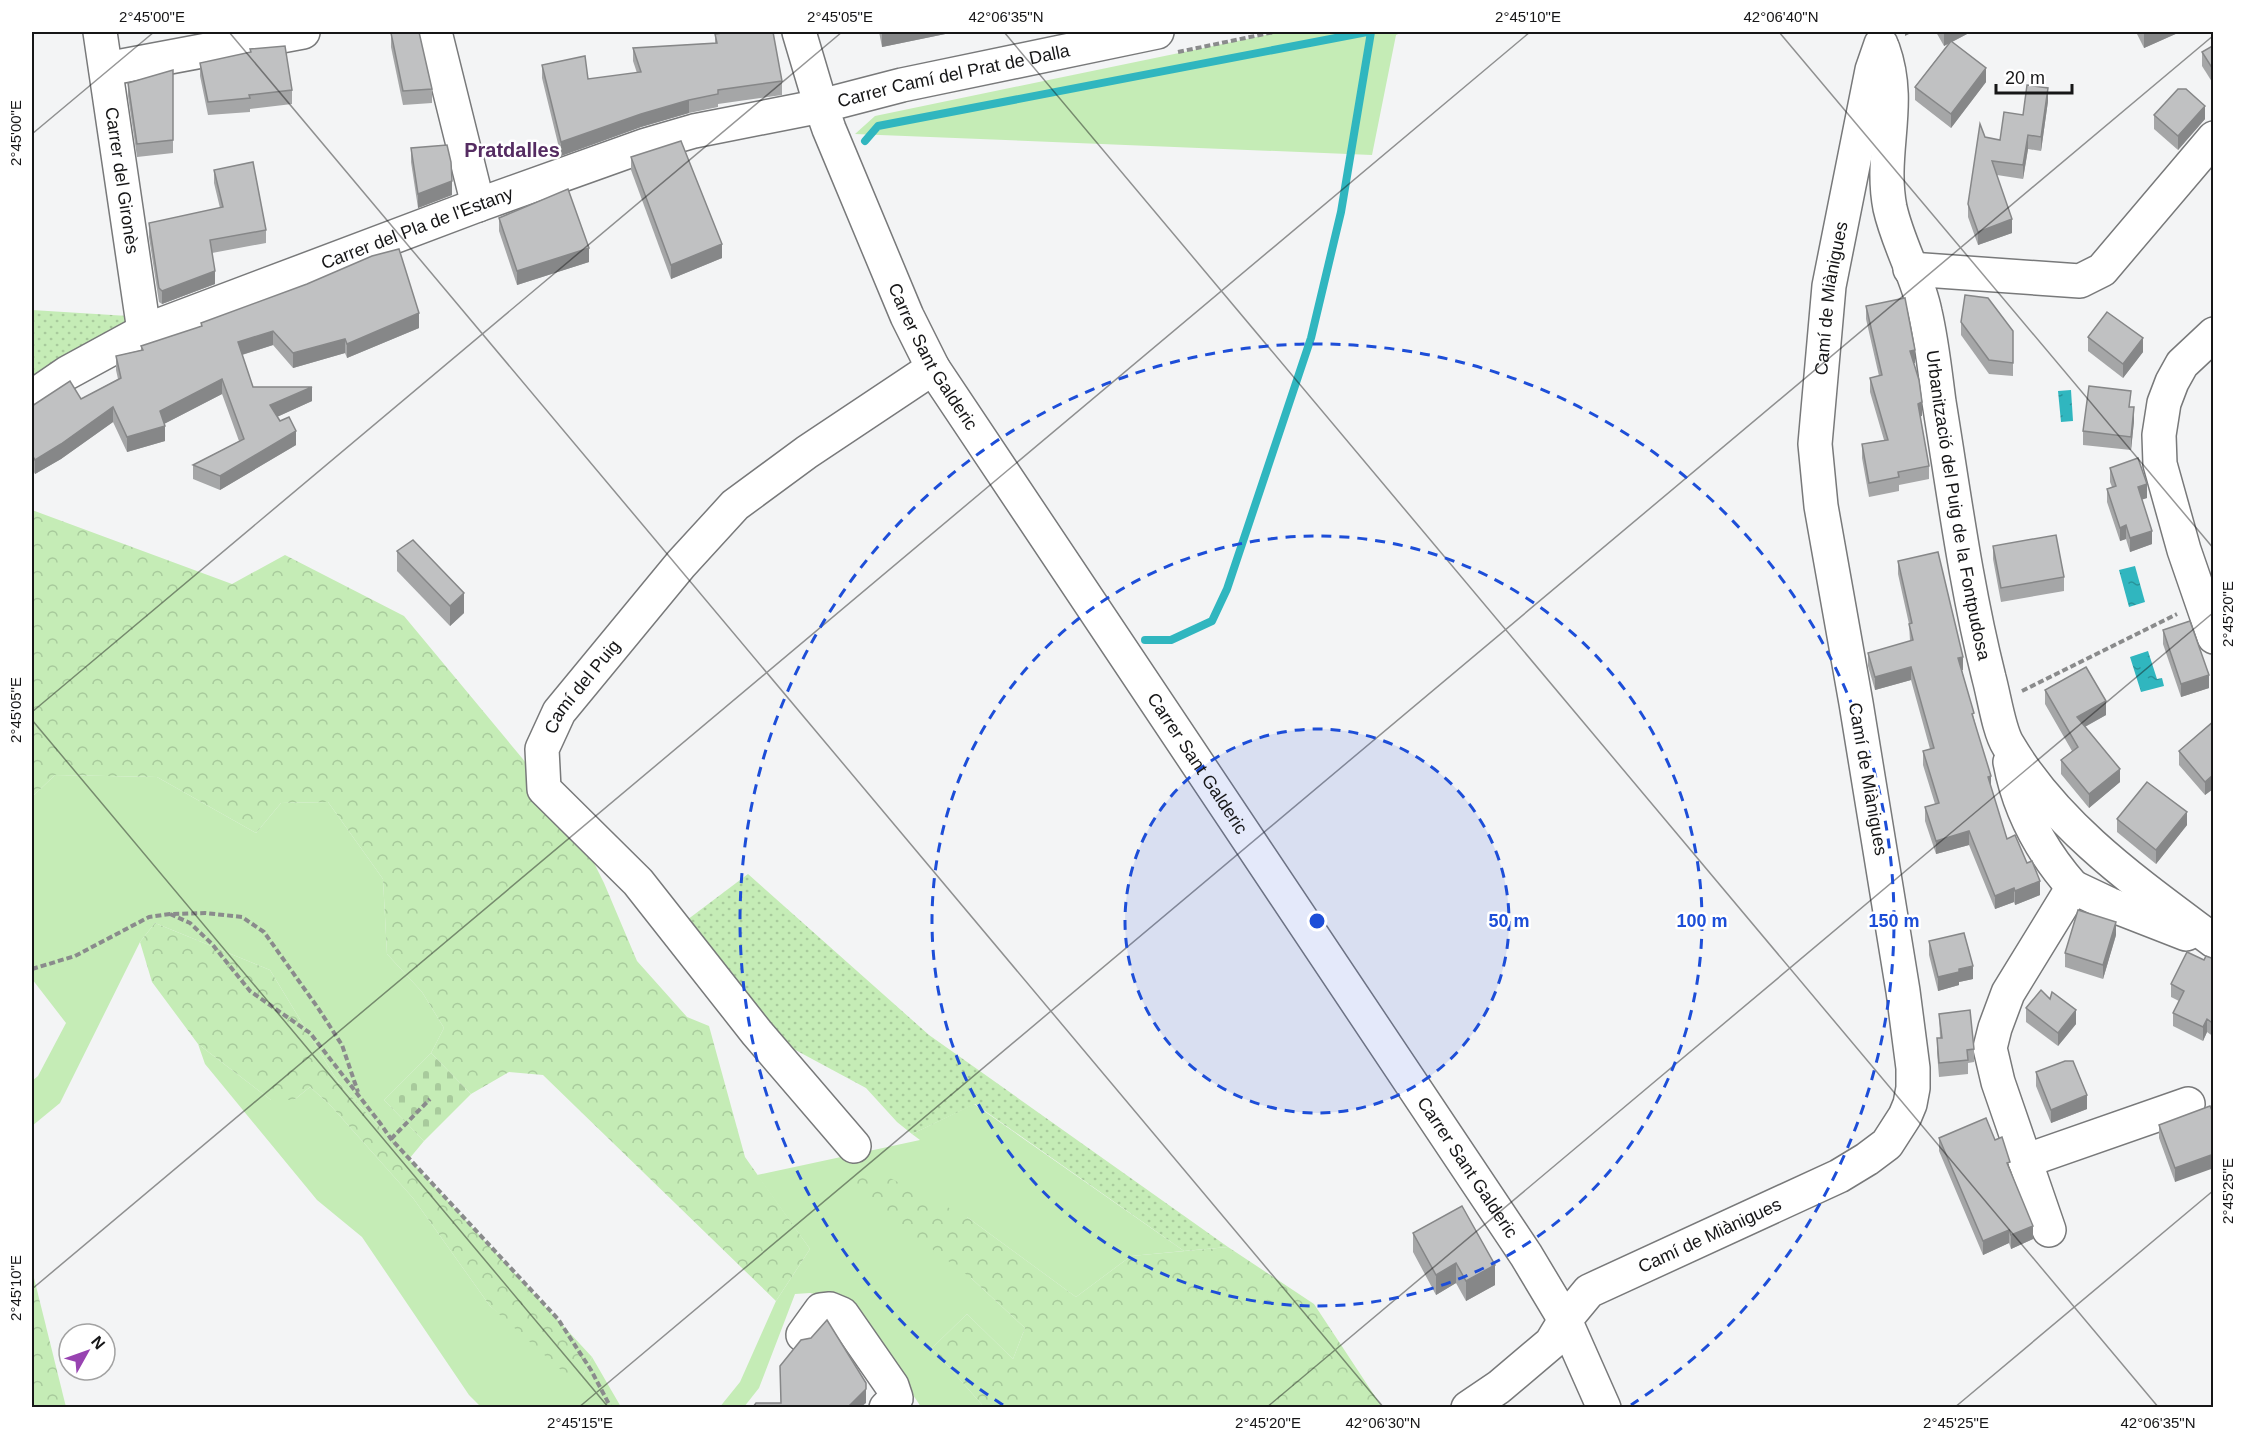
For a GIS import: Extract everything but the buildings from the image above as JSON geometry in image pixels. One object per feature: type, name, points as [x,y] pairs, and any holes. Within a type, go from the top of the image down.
[{"type":"street","name":"Carrer del Gironès","points":[[100,32],[144,331]]},
{"type":"street","points":[[106,69],[303,32]]},
{"type":"street","points":[[435,32],[478,205]]},
{"type":"street","name":"Carrer Sant Galderic","points":[[799,32],[821,106],[907,316],[933,368],[1526,1255],[1558,1331],[1604,1407]]},
{"type":"street","name":"Carrer Camí del Prat de Dalla","points":[[821,106],[902,86],[1157,32]]},
{"type":"street","name":"Urbanització del Puig de la Fontpudosa","points":[[1877,38],[1890,68],[1893,101],[1887,162],[1890,207],[1925,310],[1960,536],[1983,655],[2025,818],[2055,867],[2073,887],[2109,904],[2214,943]]},
{"type":"street","name":"Camí de Miànigues","points":[[1468,1407],[1499,1387],[1558,1331],[1589,1291],[1806,1192],[1867,1159],[1887,1144],[1898,1129],[1910,1104],[1913,1068],[1903,991],[1821,506],[1815,444],[1829,286],[1877,38]]},
{"type":"street","name":"Carrer del Pla de l'Estany","points":[[32,396],[67,373],[144,331],[478,205],[646,145],[694,131],[821,106]]},
{"type":"street","points":[[1910,269],[2080,281],[2102,270],[2214,138]]},
{"type":"street","points":[[2214,334],[2182,364],[2172,382],[2164,403],[2159,435],[2160,464],[2184,550],[2214,637]]},
{"type":"street","name":"Camí del Puig","points":[[854,1146],[757,1033],[638,882],[544,789],[542,749],[559,712],[681,564],[735,505],[807,452],[933,368]]},
{"type":"street","name":"Urbanització del Puig de la Fontpudosa","points":[[2006,743],[2043,796],[2073,828],[2133,880],[2214,943]]},
{"type":"street","points":[[2049,1230],[1998,1082],[1990,1048],[2008,993],[2073,887]]},
{"type":"street","points":[[2025,1161],[2188,1104]]},
{"type":"street","points":[[803,1335],[821,1310],[830,1309],[842,1314],[892,1386],[896,1398],[886,1407]]},
{"type":"path","points":[[1996,704],[2202,602]]},
{"type":"path","points":[[32,969],[75,956],[149,917],[205,913],[242,917],[264,932],[318,1008],[342,1045],[360,1096]]},
{"type":"path","points":[[170,914],[190,923],[212,944],[250,992],[310,1033],[391,1139],[558,1318],[611,1407]]},
{"type":"path","points":[[391,1139],[430,1099]]},
{"type":"green space","points":[[1280,32],[1403,32],[1396,35],[1372,155],[855,134],[875,116]]},
{"type":"green space","points":[[32,310],[128,316],[129,323],[32,380]]},
{"type":"green space","points":[[32,510],[232,584],[285,555],[404,616],[522,758],[578,831],[604,883],[637,961],[687,1017],[709,1026],[745,1157],[810,1249],[776,1301],[543,1075],[509,1072],[471,1094],[431,1053],[444,1028],[422,992],[387,954],[383,879],[328,802],[281,803],[256,833],[157,777],[55,775],[32,797]]},
{"type":"green space","points":[[55,775],[157,777],[256,833],[281,803],[328,802],[383,879],[387,954],[422,992],[444,1028],[431,1053],[384,1100],[424,1141],[409,1159],[338,1082],[270,970],[155,923],[140,942],[60,1103],[32,1126],[32,1081],[38,1076],[66,1023],[32,979],[32,797]]},
{"type":"green space","points":[[748,874],[929,1035],[1228,1247],[1184,1251],[975,1104],[912,1134],[897,1122],[866,1088],[775,1039],[683,923]]},
{"type":"green space","points":[[155,923],[270,970],[338,1082],[592,1357],[581,1379],[571,1379],[490,1306],[413,1198],[331,1106],[310,1087],[294,1100],[271,1100],[198,1044],[152,982],[140,942]]},
{"type":"green space","points":[[198,1044],[271,1100],[294,1100],[310,1087],[331,1106],[413,1198],[490,1306],[581,1379],[592,1357],[621,1407],[481,1407],[469,1395],[362,1237],[317,1200],[205,1064]]},
{"type":"green space","points":[[431,1053],[471,1094],[424,1141],[384,1100]]},
{"type":"green space","points":[[974,1104],[1184,1251],[1131,1256],[1076,1297],[967,1217],[971,1278],[1025,1328],[1013,1359],[967,1314],[932,1348],[984,1407],[921,1407],[890,1360],[830,1297],[810,1293],[795,1294],[759,1388],[744,1407],[719,1408],[740,1382],[776,1301],[810,1249],[757,1175],[920,1140],[912,1134]]},
{"type":"green space","points":[[882,1174],[967,1217],[1076,1297],[1131,1256],[1228,1247],[1314,1304],[1382,1407],[984,1407],[932,1348],[967,1314],[1013,1359],[1025,1328],[971,1278],[834,1176]]},
{"type":"green space","points":[[32,1277],[57,1371],[57,1382],[60,1382],[66,1407],[32,1407]]},
{"type":"water","points":[[2071,390],[2073,421],[2061,422],[2058,391]]},
{"type":"water","points":[[2135,566],[2145,602],[2129,607],[2119,570]]},
{"type":"water","points":[[2148,651],[2157,679],[2162,678],[2164,686],[2141,692],[2130,657]]},
{"type":"waterway","points":[[865,141],[878,126],[1367,32]]},
{"type":"waterway","points":[[1145,640],[1171,640],[1212,621],[1227,589],[1311,338],[1341,212],[1371,32]]},
{"type":"district","name":"Pratdalles","points":[[512,150]]}]
